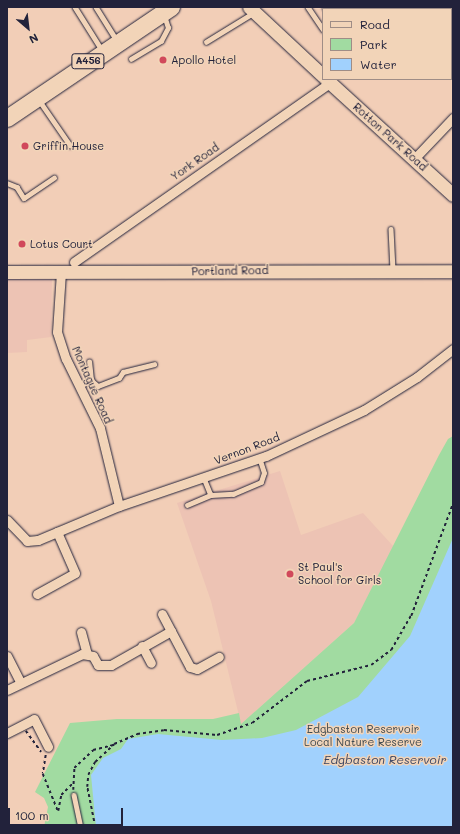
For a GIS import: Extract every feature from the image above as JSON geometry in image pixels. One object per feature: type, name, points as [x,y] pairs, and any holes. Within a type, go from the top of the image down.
[{"type":"highway","name":"A456","points":[[7,118],[103,51],[167,10]]},
{"type":"main road","name":"Rotton Park Road","points":[[251,10],[322,75]]},
{"type":"main road","name":"Rotton Park Road","points":[[327,80],[453,195]]},
{"type":"main road","name":"Portland Road","points":[[7,272],[453,271]]},
{"type":"street","name":"York Road","points":[[74,262],[325,80]]},
{"type":"street","points":[[414,159],[453,118]]},
{"type":"street","name":"Montague Road","points":[[61,272],[57,332],[66,359],[100,428],[119,506]]},
{"type":"street","name":"Vernon Road","points":[[7,520],[27,541],[34,541],[119,506],[259,458],[364,410],[417,377],[453,349]]},
{"type":"street","points":[[37,594],[76,572],[57,532]]},
{"type":"street","points":[[162,614],[190,667],[197,669],[219,658]]},
{"type":"street","points":[[81,632],[87,654],[103,667],[111,665],[142,646],[171,631]]},
{"type":"street","points":[[142,646],[151,664]]},
{"type":"street","points":[[7,690],[82,654],[87,654]]},
{"type":"street","points":[[7,656],[21,683]]},
{"type":"street","points":[[7,733],[34,719],[48,747]]},
{"type":"lane","points":[[75,7],[103,51]]},
{"type":"lane","points":[[96,7],[118,41]]},
{"type":"lane","points":[[308,7],[322,28]]},
{"type":"lane","points":[[131,59],[161,41],[168,28],[167,10]]},
{"type":"lane","points":[[206,42],[251,10]]},
{"type":"lane","points":[[36,97],[70,145]]},
{"type":"lane","points":[[7,183],[17,188],[24,198],[54,178]]},
{"type":"lane","points":[[391,228],[393,270]]},
{"type":"lane","points":[[89,362],[91,380],[98,386],[119,378],[123,372],[154,364]]},
{"type":"lane","points":[[80,386],[91,380]]},
{"type":"lane","points":[[187,505],[211,495],[232,494],[261,482],[264,473],[259,458]]},
{"type":"lane","points":[[204,478],[211,495]]},
{"type":"lane","points":[[74,796],[81,827]]},
{"type":"path","points":[[74,796],[72,784],[74,768],[92,750],[114,744],[137,734],[164,730],[217,735],[252,723],[307,680],[370,665],[381,658],[404,632],[453,503]]},
{"type":"path","points":[[22,725],[37,750],[46,755],[43,774],[58,811],[61,795],[72,784]]},
{"type":"path","points":[[95,827],[86,787],[88,775],[95,762],[114,744]]},
{"type":"shaded area","points":[[7,278],[52,278],[51,337],[27,340],[27,352],[7,353]]},
{"type":"shaded area","name":"St Paul's School for Girls","points":[[280,471],[301,535],[363,513],[394,547],[354,623],[241,724],[211,601],[177,503]]},
{"type":"green space","name":"Edgbaston Reservoir","points":[[453,436],[453,827],[44,827],[48,807],[44,798],[35,792],[70,723],[117,719],[213,719],[239,713],[241,724],[354,623],[439,455],[448,439]]},
{"type":"water","name":"Edgbaston Reservoir","points":[[453,538],[453,827],[96,827],[91,775],[103,758],[121,749],[128,739],[158,734],[222,740],[262,738],[296,730],[358,697],[410,636]]},
{"type":"place","name":"Apollo Hotel","points":[[163,60]]},
{"type":"place","name":"Griffin House","points":[[25,146]]},
{"type":"place","name":"Lotus Court","points":[[22,244]]},
{"type":"place","name":"St Paul's School for Girls","points":[[290,574]]},
{"type":"park label","name":"Edgbaston Reservoir Local Nature Reserve","points":[[363,736]]}]
